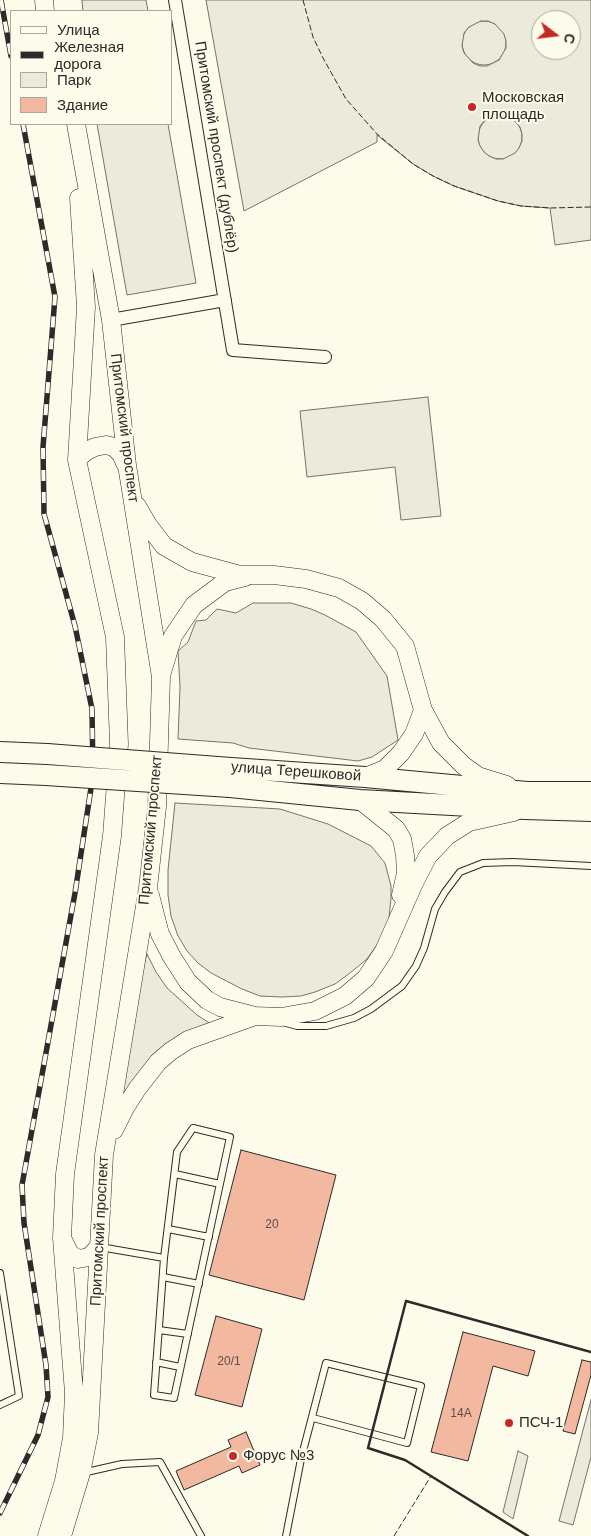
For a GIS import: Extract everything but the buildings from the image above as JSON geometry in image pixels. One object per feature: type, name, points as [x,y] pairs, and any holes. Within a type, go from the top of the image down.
[{"type":"main road","name":"Притомский проспект","points":[[47,1536],[64,1481],[72,1429],[74,1393],[62,1238],[64,1174],[112,836],[120,744],[115,637],[77,460],[86,307],[80,206],[65,125]]},
{"type":"main road","name":"Притомский проспект","points":[[62,1536],[81,1473],[89,1433],[104,1154],[148,888],[157,806],[161,677],[127,465],[111,320],[76,125]]},
{"type":"main road","points":[[77,460],[85,452],[95,447],[106,445],[114,447],[121,454],[127,465]]},
{"type":"main road","points":[[132,497],[156,537],[170,551],[192,562],[240,575],[274,575],[306,578],[339,588],[362,601],[384,619],[405,646],[423,710],[441,742],[464,766],[478,776],[526,801]]},
{"type":"main road","points":[[161,677],[173,636],[194,605],[225,582],[250,576]]},
{"type":"main road","points":[[365,777],[385,769],[401,753],[414,734],[423,710]]},
{"type":"main road","name":"улица Терешковой","points":[[0,752],[47,754],[230,777],[360,800],[526,801],[591,792]]},
{"type":"main road","name":"улица Терешковой","points":[[0,773],[365,777],[591,811]]},
{"type":"main road","points":[[360,800],[396,829],[402,840],[406,873],[394,930]]},
{"type":"main road","points":[[148,888],[160,934],[172,957],[188,982],[207,1000],[220,1007],[255,1016],[282,1017],[315,1011],[345,996],[366,978],[384,951],[428,856],[447,836],[469,822],[526,801]]},
{"type":"main road","points":[[104,1154],[125,1108],[158,1062],[188,1040],[255,1016]]},
{"type":"main road","points":[[62,1238],[70,1254],[78,1259],[89,1257],[99,1247]]},
{"type":"street","name":"Притомский проспект (дублёр)","points":[[175,0],[233,350],[325,356]]},
{"type":"street","points":[[111,320],[225,300]]},
{"type":"lane","points":[[255,1016],[297,1026],[326,1026],[354,1018],[371,1009],[402,986],[416,966],[424,948],[435,909],[460,872],[483,863],[513,862],[591,866]]},
{"type":"lane","points":[[192,1128],[230,1137],[220,1184],[174,1398],[154,1395],[164,1258],[177,1152],[192,1128]]},
{"type":"lane","points":[[175,1174],[220,1184]]},
{"type":"lane","points":[[168,1229],[209,1238]]},
{"type":"lane","points":[[99,1247],[164,1258]]},
{"type":"lane","points":[[0,1273],[19,1396],[0,1405]]},
{"type":"lane","points":[[163,1277],[199,1284]]},
{"type":"lane","points":[[159,1330],[188,1334]]},
{"type":"lane","points":[[156,1362],[180,1366]]},
{"type":"lane","points":[[286,1536],[301,1459],[326,1362],[421,1386],[407,1442],[313,1418]]},
{"type":"lane","points":[[81,1473],[122,1464],[160,1462],[201,1536]]},
{"type":"green space","points":[[488,21],[500,27],[505,35],[505,51],[500,59],[492,64],[480,65],[468,59],[463,51],[462,39],[468,27],[476,22]]},
{"type":"green space","points":[[504,115],[516,121],[521,129],[521,145],[516,153],[508,158],[496,159],[484,153],[479,145],[478,133],[484,121],[492,116]]},
{"type":"green space","points":[[253,603],[291,603],[325,615],[356,632],[387,676],[398,740],[372,757],[358,761],[249,748],[233,743],[178,739],[180,687],[178,651],[188,642],[196,621],[206,620],[217,609],[236,613]]},
{"type":"green space","points":[[175,803],[280,809],[328,824],[371,846],[385,863],[391,886],[391,898],[389,918],[385,930],[367,959],[335,984],[301,996],[282,997],[260,996],[242,989],[211,973],[198,963],[187,951],[178,936],[171,916],[168,895],[168,870]]},
{"type":"green space","points":[[147,954],[167,988],[197,1015],[211,1024],[121,1102],[141,975]]},
{"type":"green space","points":[[591,1400],[591,1457],[573,1525],[559,1521]]},
{"type":"shaded area","points":[[82,0],[146,0],[148,10],[83,10]]},
{"type":"shaded area","name":"Московская площадь","points":[[206,0],[591,0],[591,240],[555,245],[550,208],[521,206],[498,201],[454,186],[413,164],[377,135],[377,142],[244,211]],"holes":[[[481,21],[495,24],[504,34],[506,41],[506,48],[499,60],[487,66],[473,63],[464,53],[462,46],[464,33],[469,27]],[[497,115],[511,117],[520,127],[522,134],[519,148],[515,153],[503,159],[489,156],[484,152],[478,140],[480,126],[485,120]]]},
{"type":"shaded area","points":[[97,125],[168,125],[196,283],[127,295]]},
{"type":"shaded area","points":[[428,397],[441,516],[401,520],[395,467],[307,477],[300,411]]},
{"type":"shaded area","points":[[518,1451],[528,1456],[513,1519],[503,1512]]},
{"type":"railway","points":[[1,0],[10,50]]},
{"type":"railway","points":[[0,1513],[38,1435],[48,1397],[46,1365],[24,1223],[22,1185],[75,893],[93,775],[92,709],[75,626],[44,514],[43,447],[55,297],[23,125]]},
{"type":"fence","points":[[303,0],[313,37],[346,99],[377,134],[413,164],[454,186],[498,201],[521,206],[550,208],[591,207]]},
{"type":"fence","points":[[394,1536],[431,1476],[528,1536]]},
{"type":"wall","points":[[528,1536],[405,1460],[368,1448],[406,1301],[591,1352]]},
{"type":"place","name":"Московская площадь","points":[[472,107]]},
{"type":"place","name":"ПСЧ-1","points":[[509,1423]]},
{"type":"place","name":"Форус №3","points":[[233,1456]]}]
